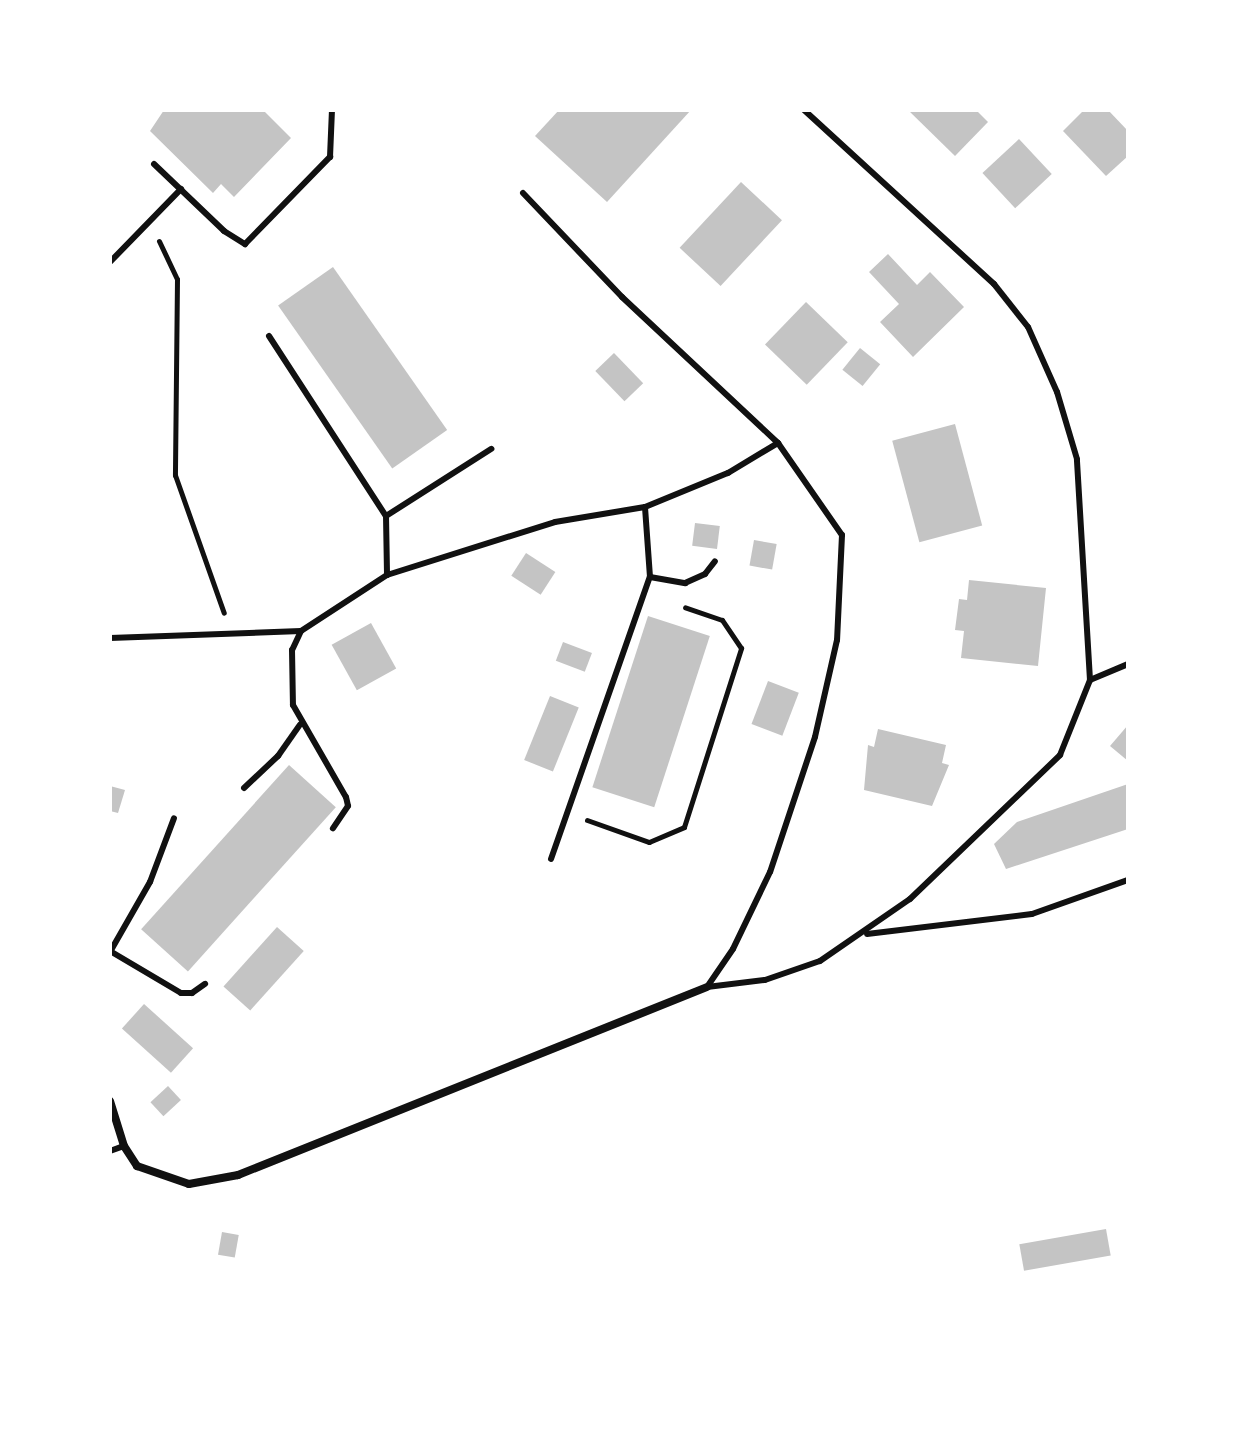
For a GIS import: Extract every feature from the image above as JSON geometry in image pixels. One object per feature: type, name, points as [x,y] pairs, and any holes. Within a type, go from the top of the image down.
[{"type":"street","points":[[110,1101],[124,1146],[137,1166],[170,1180],[189,1184],[238,1175],[707,987]]},
{"type":"lane","points":[[154,164],[245,244],[330,157],[332,110]]},
{"type":"lane","points":[[707,987],[792,971],[820,961],[864,934],[910,899],[1060,755],[1090,680],[1077,459],[1057,392],[1028,327],[994,284],[804,110]]},
{"type":"lane","points":[[110,262],[181,189]]},
{"type":"lane","points":[[523,193],[622,297],[778,443],[842,535],[837,640],[815,737],[770,872],[733,949],[707,987]]},
{"type":"lane","points":[[269,336],[386,516],[387,575]]},
{"type":"lane","points":[[333,828],[348,806],[346,797],[300,725],[292,680],[292,650],[301,631],[387,575],[555,522],[645,507],[728,473],[778,443]]},
{"type":"lane","points":[[386,516],[491,449]]},
{"type":"lane","points":[[551,859],[650,577],[645,507]]},
{"type":"lane","points":[[650,577],[685,583],[705,574],[715,561]]},
{"type":"lane","points":[[110,638],[232,629],[301,631]]},
{"type":"lane","points":[[1090,680],[1128,664]]},
{"type":"lane","points":[[244,788],[278,756],[300,725]]},
{"type":"lane","points":[[174,818],[150,882],[110,952],[181,993],[192,993],[205,984]]},
{"type":"lane","points":[[864,934],[1032,914],[1128,880]]},
{"type":"lane","points":[[110,1151],[124,1146]]},
{"type":"path","points":[[148,223],[177,279],[175,475],[212,588],[232,629]]},
{"type":"path","points":[[567,813],[649,842],[684,827],[741,648],[722,620],[645,592]]},
{"type":"building","points":[[164,110],[263,110],[291,138],[234,197],[221,184],[213,193],[150,131]]},
{"type":"building","points":[[559,110],[691,110],[607,202],[535,136]]},
{"type":"building","points":[[908,110],[976,110],[988,122],[955,156]]},
{"type":"building","points":[[1084,110],[1108,110],[1128,131],[1128,156],[1106,176],[1063,131]]},
{"type":"building","points":[[1019,139],[1052,174],[1015,208],[982,173]]},
{"type":"building","points":[[741,182],[782,220],[721,286],[680,248]]},
{"type":"building","points":[[888,254],[917,285],[930,272],[964,307],[913,357],[880,322],[899,304],[869,272]]},
{"type":"building","points":[[333,267],[447,430],[392,468],[278,305]]},
{"type":"building","points":[[806,302],[848,342],[807,385],[765,344]]},
{"type":"building","points":[[860,348],[880,364],[863,386],[842,370]]},
{"type":"building","points":[[614,353],[643,383],[624,401],[595,371]]},
{"type":"building","points":[[955,424],[982,525],[919,542],[892,441]]},
{"type":"building","points":[[695,523],[720,526],[717,549],[692,546]]},
{"type":"building","points":[[754,540],[777,544],[772,570],[749,566]]},
{"type":"building","points":[[526,553],[555,572],[541,595],[511,576]]},
{"type":"building","points":[[969,580],[1046,588],[1038,666],[961,658],[964,631],[955,630],[959,599],[967,600]]},
{"type":"building","points":[[648,616],[710,636],[654,807],[592,787]]},
{"type":"building","points":[[371,623],[396,668],[357,690],[332,645]]},
{"type":"building","points":[[563,642],[592,653],[585,672],[556,661]]},
{"type":"building","points":[[768,681],[799,693],[782,736],[752,724]]},
{"type":"building","points":[[550,696],[579,708],[553,772],[524,760]]},
{"type":"building","points":[[1128,725],[1128,761],[1110,746]]},
{"type":"building","points":[[878,729],[946,745],[942,763],[949,765],[932,806],[864,790],[868,745],[874,747]]},
{"type":"building","points":[[289,765],[336,807],[188,971],[141,929]]},
{"type":"building","points":[[1128,784],[1128,829],[1006,869],[994,844],[1017,822]]},
{"type":"building","points":[[110,786],[125,790],[118,813],[110,811]]},
{"type":"building","points":[[277,927],[304,951],[250,1011],[223,986]]},
{"type":"building","points":[[144,1004],[193,1048],[171,1073],[122,1029]]},
{"type":"building","points":[[168,1086],[181,1100],[163,1116],[150,1102]]},
{"type":"building","points":[[1106,1229],[1111,1256],[1024,1271],[1019,1244]]},
{"type":"building","points":[[222,1232],[239,1235],[235,1258],[218,1255]]}]
